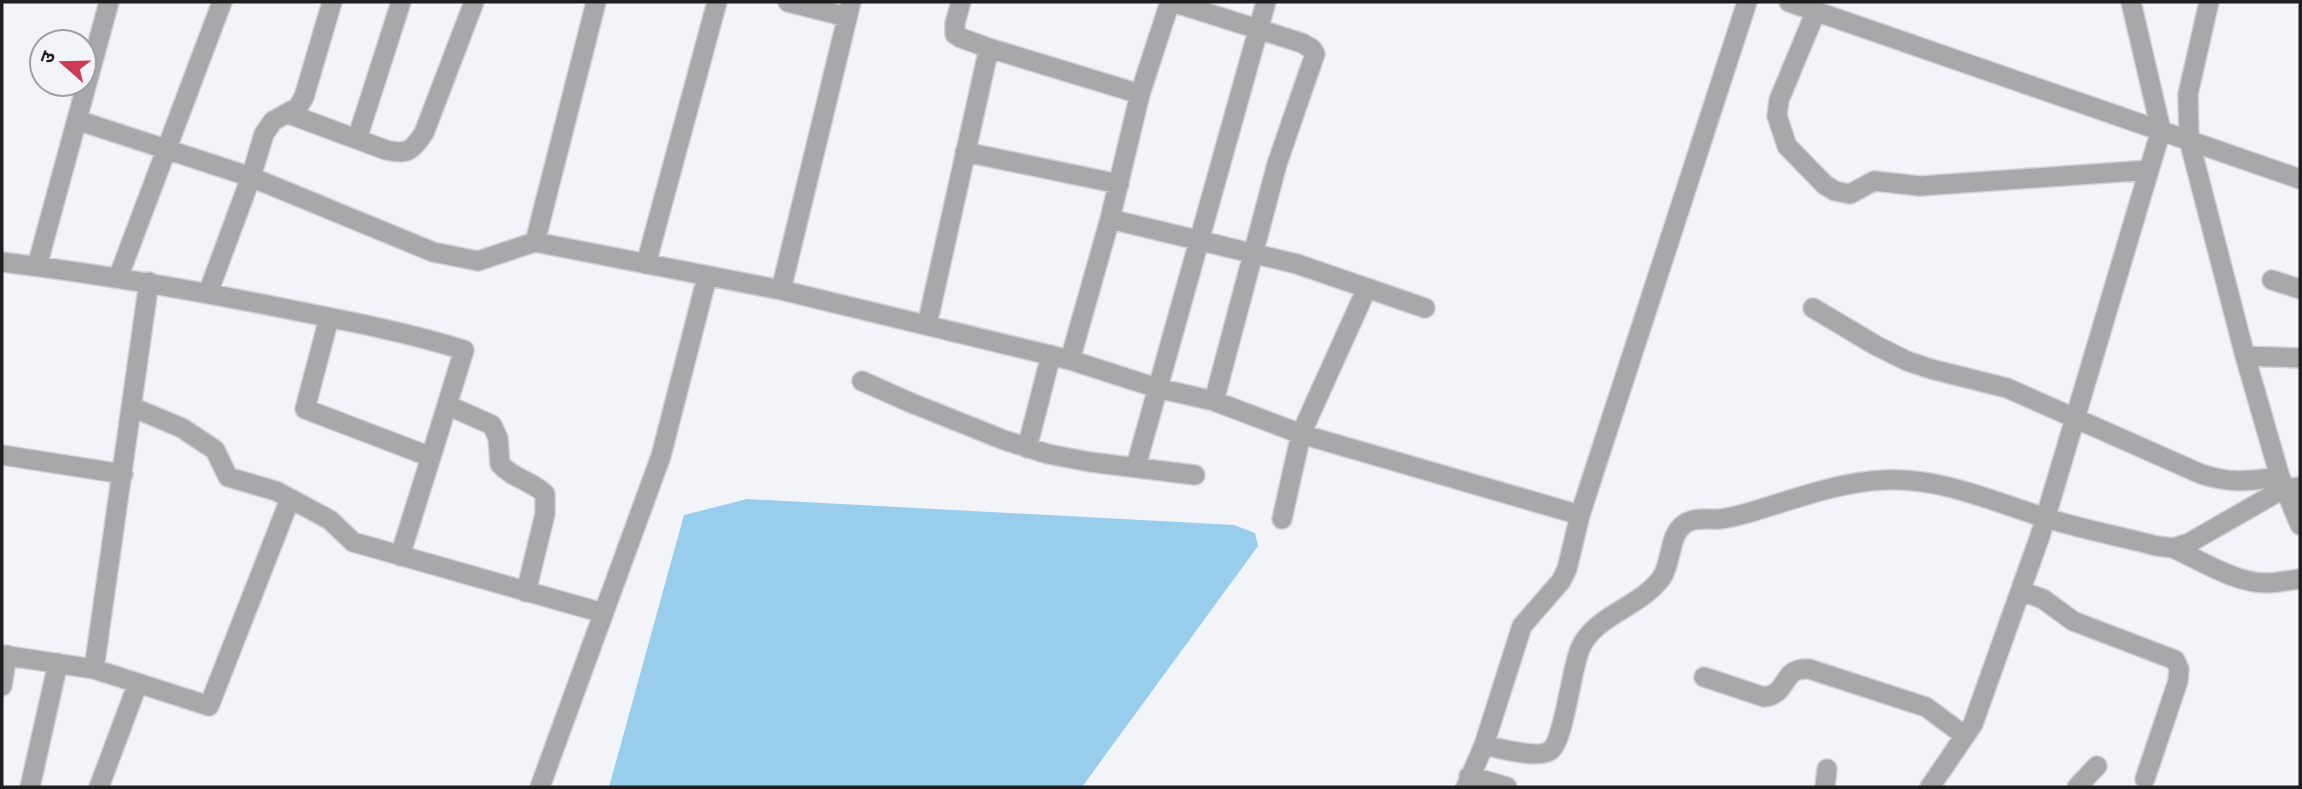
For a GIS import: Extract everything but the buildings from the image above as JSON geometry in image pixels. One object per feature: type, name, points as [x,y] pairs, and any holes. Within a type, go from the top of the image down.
[{"type":"street","points":[[37,266],[109,2]]},
{"type":"street","points":[[118,278],[222,2]]},
{"type":"street","points":[[208,293],[264,134],[273,121],[299,107],[304,97],[332,2]]},
{"type":"street","points":[[357,139],[401,2]]},
{"type":"street","points":[[289,114],[398,153],[408,151],[424,133],[474,2]]},
{"type":"street","points":[[535,242],[596,2]]},
{"type":"street","points":[[646,264],[718,2]]},
{"type":"street","points":[[781,290],[849,9],[788,2]]},
{"type":"street","points":[[961,2],[955,23],[955,34],[961,38],[1140,94]]},
{"type":"street","points":[[1027,448],[1110,219],[1140,94],[1171,2],[1302,43],[1312,48],[1315,54],[1277,164],[1214,401]]},
{"type":"street","points":[[1136,466],[1266,2]]},
{"type":"street","points":[[1507,787],[1467,782],[1483,745],[1522,626],[1561,581],[1567,569],[1580,515],[1747,2]]},
{"type":"street","points":[[1789,2],[2300,179]]},
{"type":"street","points":[[1930,787],[1973,724],[2021,591],[2046,518],[2161,130],[2131,2]]},
{"type":"street","points":[[2209,2],[2189,93],[2189,140],[2245,356],[2300,525]]},
{"type":"street","points":[[1816,11],[1779,100],[1777,116],[1787,146],[1825,185],[1835,191],[1850,194],[1874,181],[1920,186],[2149,170]]},
{"type":"street","points":[[928,325],[989,48]]},
{"type":"street","points":[[77,120],[251,177],[433,251],[478,261],[535,242],[781,290],[1060,358],[1157,388],[1214,401],[1301,435],[1580,515]]},
{"type":"street","points":[[965,152],[1119,184]]},
{"type":"street","points":[[1110,219],[1297,264],[1425,307]]},
{"type":"street","points":[[2,262],[208,293],[416,335],[464,350],[400,556]]},
{"type":"street","points":[[540,787],[661,456],[707,277]]},
{"type":"street","points":[[2272,280],[2300,289]]},
{"type":"street","points":[[94,669],[149,282]]},
{"type":"street","points":[[1282,519],[1301,435],[1367,288]]},
{"type":"street","points":[[1813,308],[1906,360],[2007,388],[2201,474],[2223,481],[2288,484]]},
{"type":"street","points":[[329,318],[306,409],[431,457]]},
{"type":"street","points":[[2245,356],[2300,358]]},
{"type":"street","points":[[862,380],[909,402],[1048,454],[1195,475]]},
{"type":"street","points":[[447,405],[492,425],[498,438],[500,464],[515,477],[535,484],[545,494],[545,514],[526,592]]},
{"type":"street","points":[[132,407],[182,428],[215,450],[228,477],[276,491],[330,520],[353,542],[603,613]]},
{"type":"street","points":[[2,455],[123,474]]},
{"type":"street","points":[[1483,745],[1534,755],[1550,750],[1558,741],[1580,647],[1596,625],[1628,608],[1661,578],[1670,559],[1674,538],[1686,523],[1695,519],[1731,517],[1850,483],[1887,480],[1932,483],[2046,518],[2173,548],[2251,581],[2268,583],[2300,579]]},
{"type":"street","points":[[2173,548],[2189,543],[2288,484]]},
{"type":"street","points":[[2,685],[4,655],[94,669],[209,706],[290,499]]},
{"type":"street","points":[[2021,591],[2043,599],[2073,621],[2175,660],[2179,670],[2178,681],[2145,779]]},
{"type":"street","points":[[30,787],[58,663]]},
{"type":"street","points":[[1704,677],[1764,697],[1774,696],[1790,673],[1800,668],[1809,669],[1926,707],[1965,736]]},
{"type":"street","points":[[99,787],[138,682]]},
{"type":"street","points":[[2077,787],[2097,766]]},
{"type":"water","points":[[747,499],[1234,525],[1255,533],[1258,546],[1082,787],[609,787],[684,515]]}]
